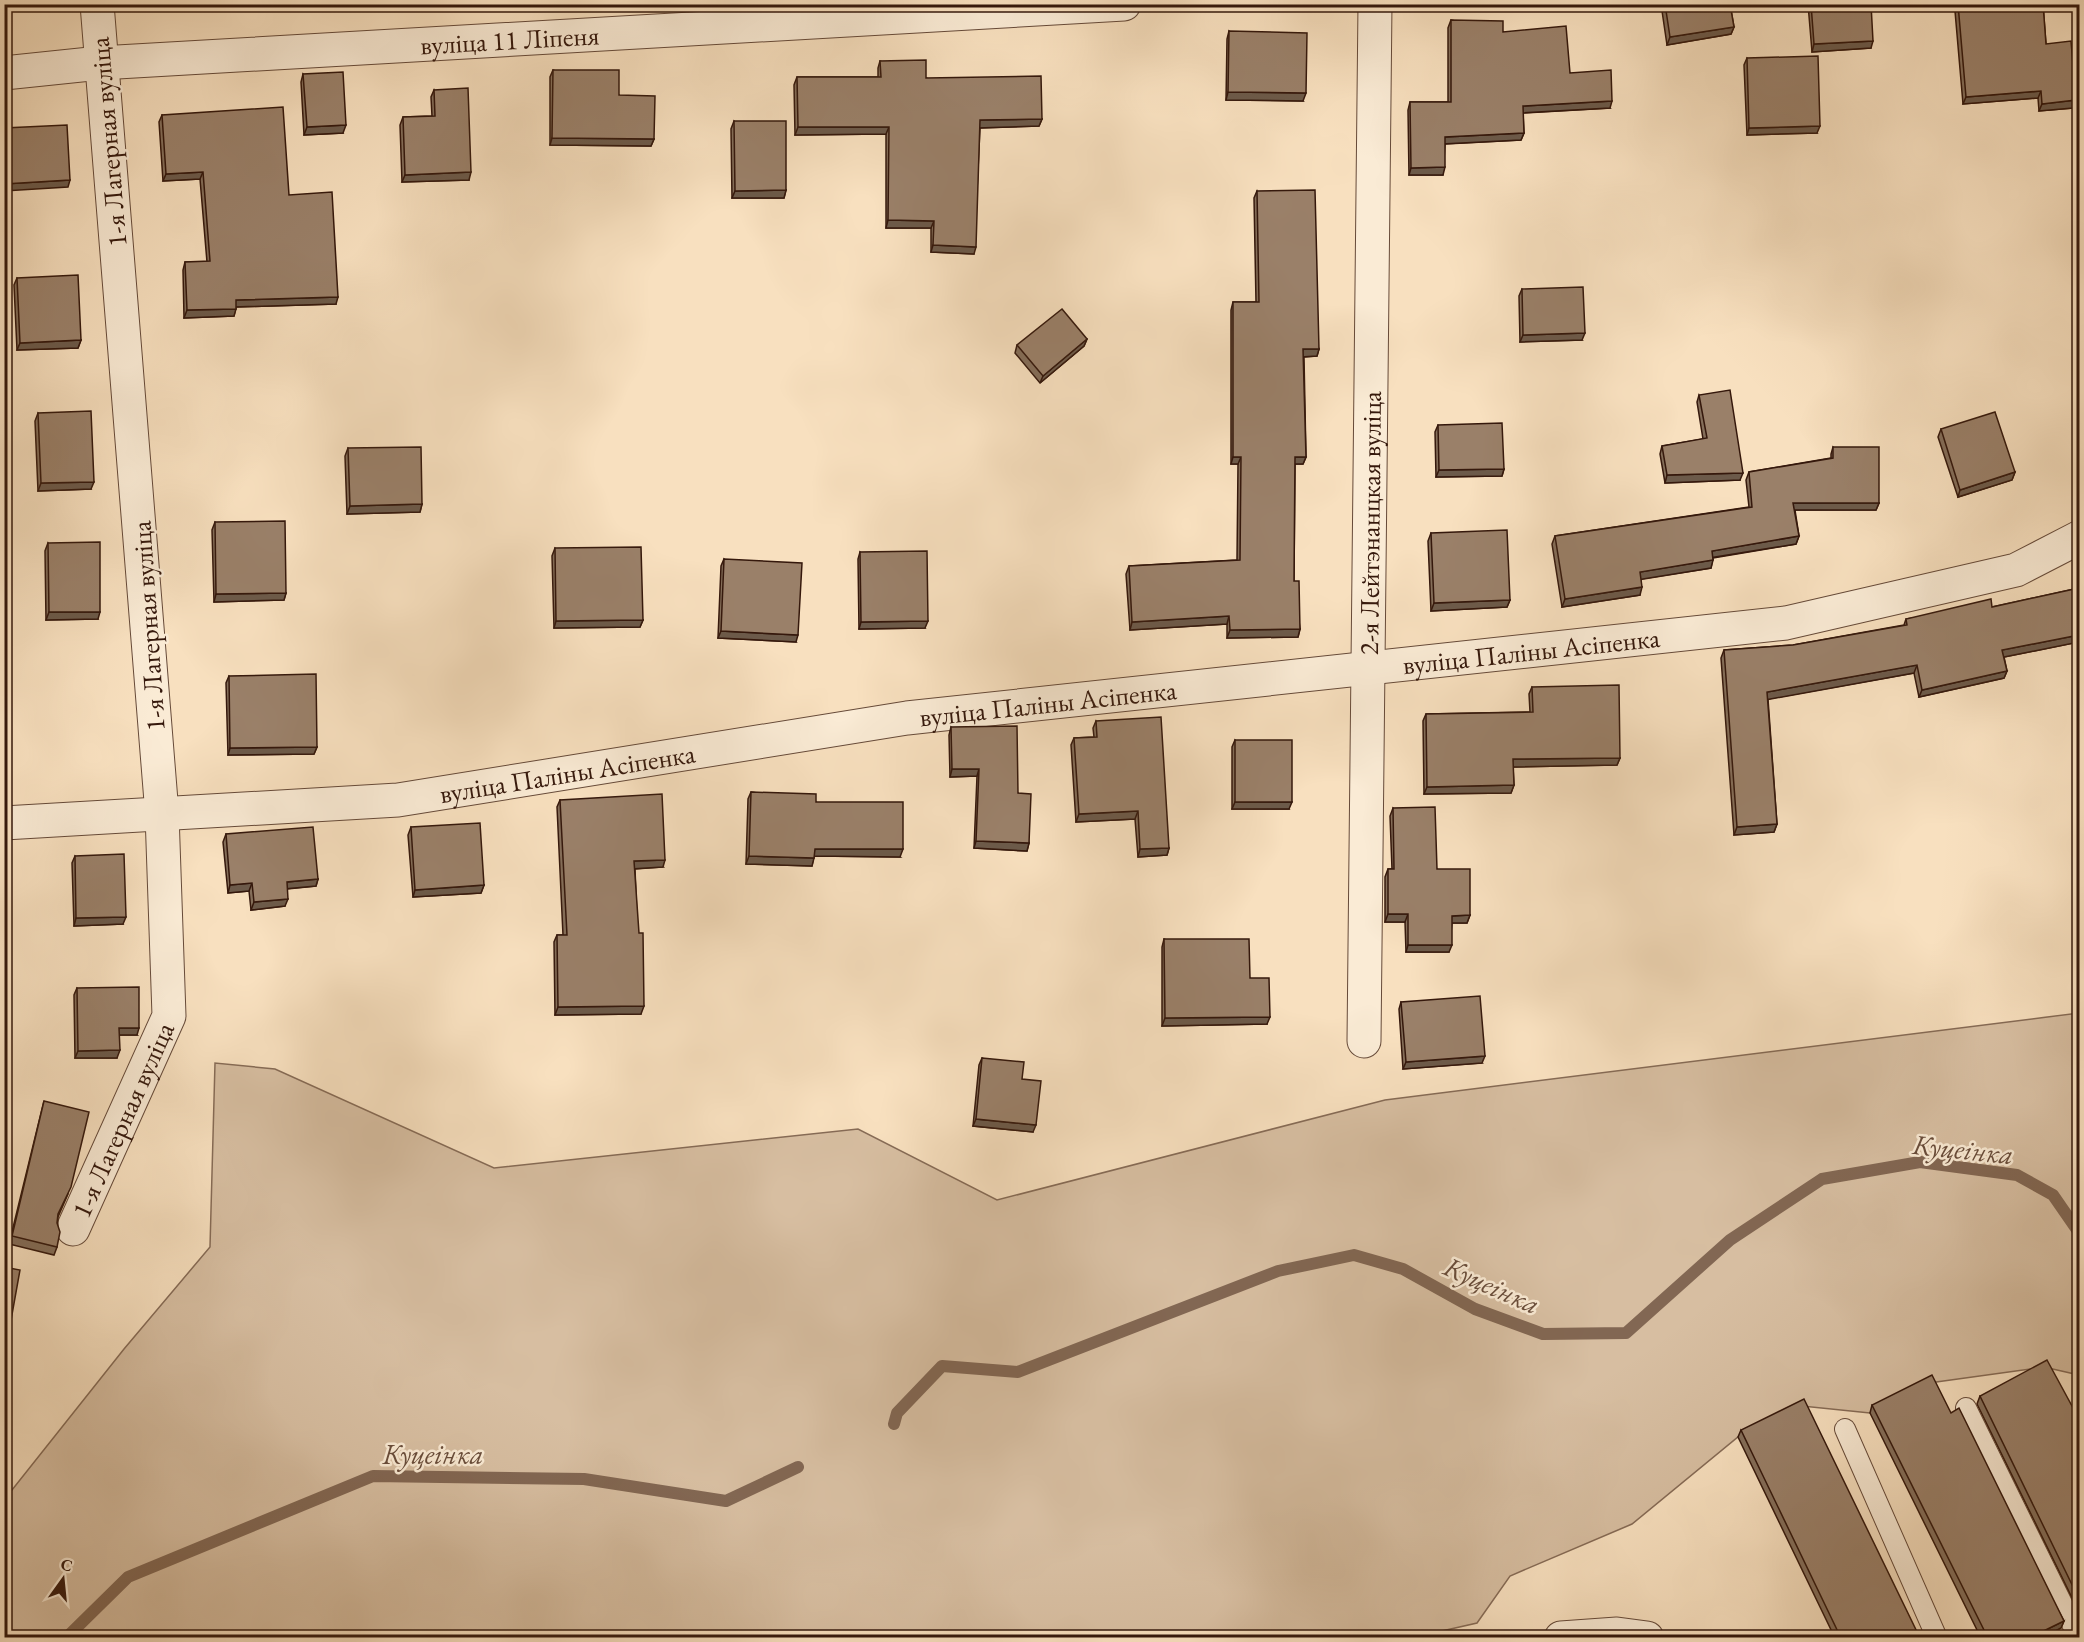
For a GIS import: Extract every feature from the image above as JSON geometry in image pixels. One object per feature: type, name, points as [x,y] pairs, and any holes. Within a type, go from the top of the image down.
[{"type":"street","name":"1-я Лагерная вуліца","points":[[73,1229],[169,1016],[162,814],[132,419],[96,4]]},
{"type":"street","name":"вуліца 11 Ліпеня","points":[[4,73],[100,63],[1124,4]]},
{"type":"street","name":"2-я Лейтэнанцкая вуліца","points":[[1364,1041],[1376,4]]},
{"type":"street","name":"вуліца Паліны Асіпенка","points":[[4,823],[398,801],[907,718],[1786,623],[2016,570],[2079,537]]},
{"type":"street","points":[[1561,1638],[1617,1634],[1647,1638]]},
{"type":"lane","points":[[1966,1408],[2079,1638]]},
{"type":"lane","points":[[1845,1429],[1937,1638]]},
{"type":"shaded area","points":[[2079,1013],[2079,1375],[2044,1367],[1929,1383],[1870,1413],[1802,1406],[1738,1437],[1632,1524],[1510,1576],[1477,1623],[1411,1638],[5,1637],[4,1500],[124,1349],[210,1247],[215,1063],[275,1069],[494,1168],[858,1129],[997,1200],[1385,1100]]},
{"type":"building","points":[[1665,4],[1730,4],[1734,27],[1670,37]]},
{"type":"building","points":[[1811,4],[1871,4],[1873,41],[1814,44]]},
{"type":"building","points":[[1958,4],[2043,4],[2046,44],[2071,41],[2076,100],[2042,104],[2041,91],[1966,97]]},
{"type":"building","points":[[1451,20],[1503,21],[1503,32],[1566,26],[1570,73],[1611,70],[1612,101],[1523,106],[1524,133],[1445,137],[1445,167],[1411,168],[1410,102],[1451,102]]},
{"type":"building","points":[[1229,31],[1307,33],[1306,93],[1228,92]]},
{"type":"building","points":[[1818,56],[1820,126],[1749,128],[1747,58]]},
{"type":"building","points":[[926,60],[926,78],[1041,76],[1042,119],[980,120],[976,247],[933,245],[934,221],[888,220],[889,127],[798,127],[797,77],[881,77],[880,61]]},
{"type":"building","points":[[553,70],[619,70],[619,95],[655,96],[654,139],[552,138]]},
{"type":"building","points":[[343,72],[346,125],[307,127],[303,74]]},
{"type":"building","points":[[468,88],[471,172],[405,175],[403,117],[435,116],[434,90]]},
{"type":"building","points":[[283,107],[289,195],[332,192],[338,297],[236,300],[236,309],[187,310],[185,262],[210,261],[203,172],[166,174],[162,115]]},
{"type":"building","points":[[734,121],[786,121],[786,190],[735,191]]},
{"type":"building","points":[[67,125],[70,180],[4,184],[4,128]]},
{"type":"building","points":[[1315,190],[1319,349],[1303,349],[1306,457],[1295,457],[1294,581],[1299,581],[1300,629],[1230,630],[1229,616],[1132,622],[1129,566],[1240,560],[1241,457],[1233,457],[1233,302],[1259,302],[1257,191]]},
{"type":"building","points":[[78,275],[81,340],[20,343],[17,278]]},
{"type":"building","points":[[1583,287],[1585,333],[1523,335],[1522,289]]},
{"type":"building","points":[[1062,309],[1087,339],[1043,376],[1017,345]]},
{"type":"building","points":[[1730,390],[1743,473],[1667,475],[1662,446],[1707,438],[1699,395]]},
{"type":"building","points":[[91,411],[94,482],[41,483],[38,413]]},
{"type":"building","points":[[1995,412],[2015,472],[1960,490],[1941,429]]},
{"type":"building","points":[[1502,423],[1504,469],[1439,470],[1438,425]]},
{"type":"building","points":[[421,447],[422,504],[350,506],[348,448]]},
{"type":"building","points":[[1833,447],[1879,447],[1879,503],[1793,503],[1799,536],[1712,551],[1713,560],[1640,572],[1642,587],[1565,599],[1555,536],[1752,507],[1749,472],[1833,458]]},
{"type":"building","points":[[285,521],[286,593],[216,594],[215,522]]},
{"type":"building","points":[[1507,530],[1510,600],[1434,603],[1431,533]]},
{"type":"building","points":[[100,542],[100,612],[49,612],[48,543]]},
{"type":"building","points":[[641,547],[643,620],[556,621],[555,548]]},
{"type":"building","points":[[927,551],[928,621],[861,622],[860,552]]},
{"type":"building","points":[[724,559],[802,563],[798,635],[721,631]]},
{"type":"building","points":[[2079,588],[2079,635],[2002,650],[2007,671],[1922,690],[1917,665],[1767,692],[1777,824],[1737,827],[1724,650],[1793,645],[1907,625],[1906,619],[1991,599],[1992,607]]},
{"type":"building","points":[[316,674],[317,747],[230,748],[229,676]]},
{"type":"building","points":[[1619,685],[1620,758],[1513,759],[1514,785],[1427,787],[1426,714],[1533,712],[1532,687]]},
{"type":"building","points":[[1161,717],[1169,848],[1140,849],[1138,811],[1079,814],[1074,738],[1097,737],[1096,721]]},
{"type":"building","points":[[1017,726],[1018,793],[1031,794],[1029,843],[976,841],[979,769],[952,769],[951,727]]},
{"type":"building","points":[[1235,740],[1292,740],[1292,802],[1235,802]]},
{"type":"building","points":[[751,792],[816,794],[816,802],[903,802],[903,849],[815,849],[814,858],[749,856]]},
{"type":"building","points":[[662,794],[665,860],[634,861],[639,933],[643,933],[644,1006],[558,1007],[557,935],[567,935],[560,800]]},
{"type":"building","points":[[1435,807],[1437,869],[1470,869],[1470,915],[1452,916],[1452,945],[1408,945],[1408,914],[1388,914],[1388,869],[1394,869],[1393,808]]},
{"type":"building","points":[[480,823],[484,885],[415,890],[411,827]]},
{"type":"building","points":[[313,827],[318,879],[287,882],[288,899],[254,902],[252,883],[230,885],[226,834]]},
{"type":"building","points":[[124,854],[126,917],[76,918],[75,856]]},
{"type":"building","points":[[1164,939],[1249,939],[1250,978],[1269,978],[1270,1017],[1165,1018]]},
{"type":"building","points":[[139,987],[139,1028],[119,1028],[120,1050],[78,1051],[77,988]]},
{"type":"building","points":[[1480,996],[1485,1056],[1406,1062],[1401,1002]]},
{"type":"building","points":[[982,1058],[1024,1062],[1022,1079],[1041,1081],[1036,1125],[976,1119]]},
{"type":"building","points":[[44,1101],[89,1112],[71,1187],[58,1214],[57,1223],[60,1232],[57,1247],[12,1236]]},
{"type":"building","points":[[4,1267],[20,1270],[4,1359]]},
{"type":"building","points":[[2047,1360],[2079,1419],[2079,1599],[1980,1396]]},
{"type":"building","points":[[1932,1375],[1951,1413],[1959,1408],[2064,1621],[2029,1638],[1988,1638],[1872,1405]]},
{"type":"building","points":[[1804,1399],[1920,1638],[1841,1638],[1741,1430]]},
{"type":"waterway","name":"Куцеінка","points":[[894,1424],[897,1413],[942,1366],[1018,1372],[1278,1271],[1354,1255],[1403,1269],[1475,1309],[1543,1334],[1626,1333],[1730,1240],[1822,1179],[1920,1162],[2017,1175],[2053,1195],[2080,1234]]},
{"type":"waterway","name":"Куцеінка","points":[[66,1638],[128,1577],[373,1476],[584,1479],[726,1501],[798,1467]]}]
